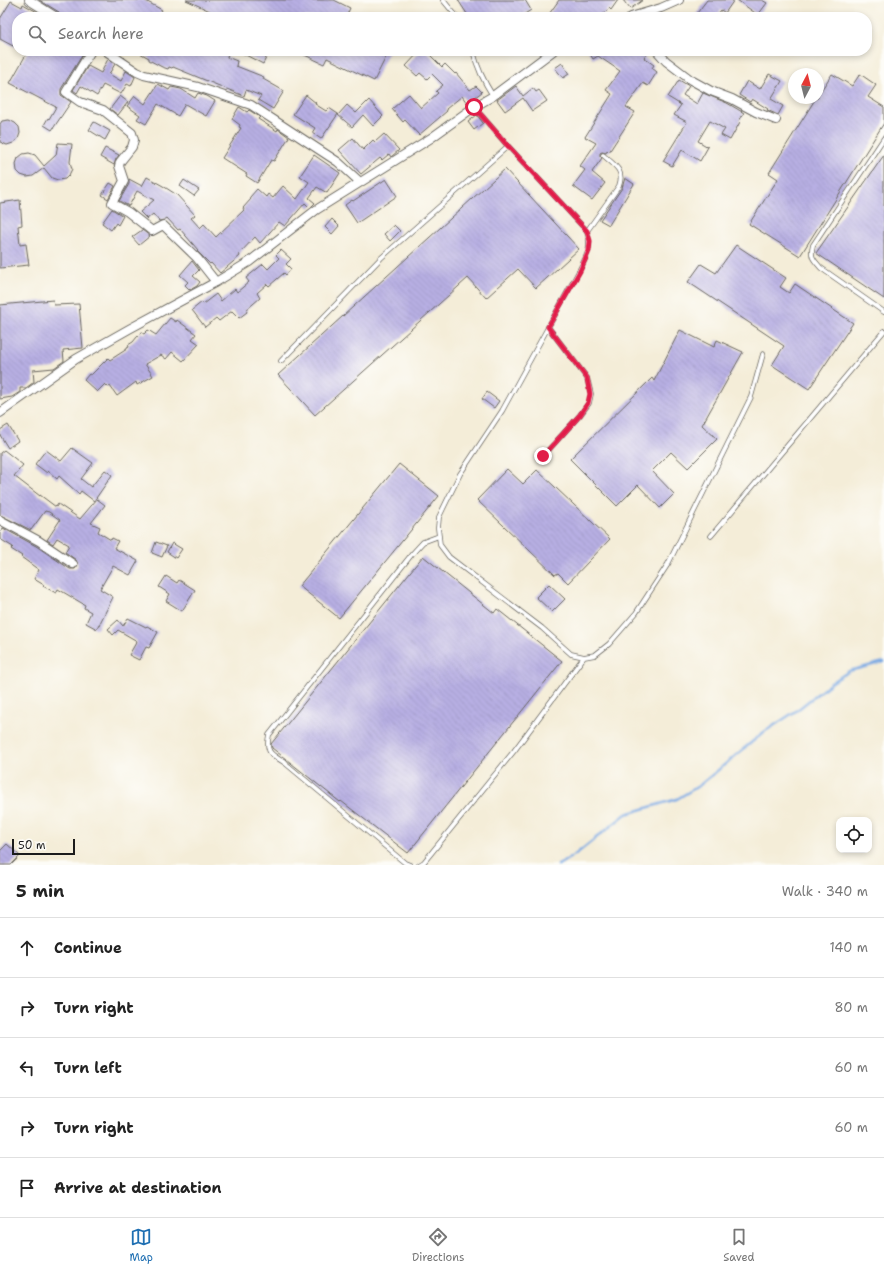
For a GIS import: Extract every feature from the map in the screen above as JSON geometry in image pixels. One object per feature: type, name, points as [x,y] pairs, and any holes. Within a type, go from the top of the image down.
[{"type":"street","points":[[29,0],[48,12]]},
{"type":"street","points":[[648,12],[679,0]]},
{"type":"street","points":[[88,56],[66,92],[80,102],[103,110],[132,133],[134,140],[132,146],[120,162],[119,166],[124,181],[112,203],[128,212],[152,231],[163,225],[197,258],[216,282]]},
{"type":"street","points":[[113,56],[144,75],[198,87],[251,105],[338,162],[360,182]]},
{"type":"street","points":[[0,413],[76,360],[249,262],[316,210],[431,138],[474,107],[493,96],[546,56]]},
{"type":"street","points":[[662,56],[691,80],[711,91],[732,99],[756,112],[776,120]]},
{"type":"street","points":[[0,520],[39,541],[73,564]]},
{"type":"lane","points":[[443,0],[453,12]]},
{"type":"lane","points":[[474,56],[485,84],[493,96]]},
{"type":"lane","points":[[474,107],[587,231],[590,241],[589,251],[580,271],[502,411],[460,474],[439,518],[438,528],[440,545],[449,557],[542,628],[571,654],[584,657],[595,655],[609,644],[636,613],[668,564],[750,397],[763,354]]},
{"type":"lane","points":[[884,138],[813,245],[811,252],[812,259],[820,268],[884,312]]},
{"type":"lane","points":[[281,361],[381,258],[508,146]]},
{"type":"lane","points":[[587,231],[622,180],[620,171],[603,155]]},
{"type":"lane","points":[[543,456],[580,415],[588,403],[590,394],[587,378],[548,327]]},
{"type":"lane","points":[[711,536],[884,331]]},
{"type":"lane","points":[[410,865],[405,863],[269,751],[268,741],[269,735],[412,554],[423,542],[439,536]]},
{"type":"lane","points":[[420,865],[514,751],[584,657]]},
{"type":"building","points":[[39,0],[144,0],[162,10],[161,12],[59,12]]},
{"type":"building","points":[[186,0],[334,0],[350,8],[348,12],[212,12]]},
{"type":"building","points":[[458,0],[525,0],[531,10],[528,12],[466,12]]},
{"type":"building","points":[[559,0],[618,0],[611,10],[609,8],[605,12],[551,12]]},
{"type":"building","points":[[623,0],[643,0],[630,9]]},
{"type":"building","points":[[707,0],[734,0],[726,12],[721,10],[720,12],[698,12]]},
{"type":"building","points":[[737,0],[762,0],[767,3],[760,12],[754,12]]},
{"type":"building","points":[[11,1],[22,7],[23,4],[37,12],[12,12],[12,45],[0,39],[0,19]]},
{"type":"building","points":[[25,56],[82,56],[61,89],[61,95],[71,102],[52,130],[44,125],[56,107],[10,83]]},
{"type":"building","points":[[145,56],[227,56],[237,61],[236,66],[264,77],[263,79],[284,91],[273,109],[258,100],[261,96],[246,90],[244,96],[173,67],[169,67],[168,69],[162,67],[149,60],[149,58]]},
{"type":"building","points":[[248,56],[267,56],[263,64]]},
{"type":"building","points":[[307,56],[386,56],[374,81],[327,58],[324,64]]},
{"type":"building","points":[[415,56],[431,56],[442,67],[445,64],[455,74],[456,73],[470,90],[476,86],[482,92],[467,103],[462,96],[419,135],[405,120],[403,122],[392,109],[409,94],[421,108],[438,93],[436,91],[443,85],[432,74],[427,79],[420,73],[417,76],[406,66]]},
{"type":"building","points":[[591,56],[598,56],[593,59]]},
{"type":"building","points":[[598,56],[646,56],[644,58],[654,65],[652,68],[657,72],[648,86],[643,83],[626,107],[635,112],[609,152],[607,150],[606,153],[600,153],[602,158],[592,172],[605,183],[592,200],[573,186],[585,170],[580,166],[596,143],[585,137],[612,94],[606,90],[620,71]]},
{"type":"building","points":[[108,59],[115,64],[109,74],[121,81],[126,71],[135,77],[131,86],[127,84],[121,94],[103,85],[97,96],[81,86],[77,93],[73,90],[88,66],[101,73]]},
{"type":"building","points":[[562,63],[569,74],[563,78],[555,68]]},
{"type":"building","points":[[769,74],[782,81],[771,99],[783,106],[778,115],[767,110],[768,109],[752,99],[750,102],[739,95],[747,81],[760,89]]},
{"type":"building","points":[[832,74],[852,86],[860,74],[876,85],[868,97],[884,107],[884,123],[800,256],[749,224],[778,179],[769,173],[812,104],[824,104],[824,86]]},
{"type":"building","points":[[679,80],[689,86],[683,95],[697,104],[703,93],[727,103],[744,113],[730,140],[721,135],[725,129],[710,121],[698,141],[708,147],[700,161],[682,150],[672,166],[663,161],[687,122],[674,115],[681,105],[668,97]]},
{"type":"building","points":[[158,84],[169,90],[171,87],[181,89],[195,98],[198,93],[215,101],[206,116],[185,104],[178,116],[158,104],[146,124],[137,119],[140,115],[127,106],[135,96],[145,104]]},
{"type":"building","points":[[516,86],[523,96],[533,88],[536,92],[539,90],[547,101],[532,111],[523,98],[505,111],[497,100]]},
{"type":"building","points":[[306,95],[316,103],[315,104],[326,111],[329,108],[338,114],[321,139],[312,133],[315,128],[293,114]]},
{"type":"building","points":[[120,96],[128,102],[118,115],[110,109]]},
{"type":"building","points":[[369,100],[383,116],[373,126],[363,115],[352,127],[338,115],[347,105],[356,113]]},
{"type":"building","points":[[239,107],[247,112],[249,110],[260,117],[258,119],[277,131],[278,129],[289,137],[274,161],[271,160],[257,183],[246,176],[247,174],[222,158],[241,128],[239,127],[240,125],[232,119]]},
{"type":"building","points":[[477,115],[483,123],[474,130],[468,122]]},
{"type":"building","points":[[9,120],[19,127],[20,133],[18,139],[7,145],[0,142],[0,124],[2,121]]},
{"type":"building","points":[[94,122],[110,131],[105,140],[89,130]]},
{"type":"building","points":[[384,134],[399,150],[391,157],[389,154],[382,160],[380,158],[361,174],[339,150],[353,138],[363,150],[373,140],[375,142]]},
{"type":"building","points":[[58,143],[72,144],[70,162],[72,169],[65,179],[58,180],[52,178],[44,168],[33,176],[27,177],[21,175],[17,171],[16,164],[18,158],[23,154],[29,153],[35,155],[44,166],[56,155]]},
{"type":"building","points":[[105,148],[119,155],[114,165],[100,157]]},
{"type":"building","points":[[314,155],[340,173],[327,193],[317,187],[309,198],[315,203],[310,208],[305,203],[285,226],[279,222],[260,243],[255,237],[239,254],[240,256],[220,273],[197,251],[198,250],[180,229],[178,230],[167,218],[159,221],[153,214],[147,219],[140,212],[154,200],[137,191],[129,206],[119,201],[129,184],[129,179],[142,186],[147,177],[177,195],[195,215],[191,218],[200,228],[204,224],[216,237],[244,210],[243,208],[257,189],[266,197],[268,194],[273,198],[283,186],[297,199],[309,182],[300,176]]},
{"type":"building","points":[[884,155],[884,299],[816,253]]},
{"type":"building","points":[[505,169],[579,249],[536,288],[518,269],[486,298],[468,278],[315,415],[278,375]]},
{"type":"building","points":[[625,178],[634,184],[609,225],[600,220],[622,188]]},
{"type":"building","points":[[386,179],[397,196],[357,223],[345,205]]},
{"type":"building","points":[[184,180],[199,190],[194,196],[180,186]]},
{"type":"building","points":[[110,183],[115,186],[108,199],[102,195]]},
{"type":"building","points":[[20,200],[22,225],[18,226],[20,245],[26,244],[29,265],[0,268],[0,203]]},
{"type":"building","points":[[112,209],[123,216],[118,225],[116,223],[111,230],[102,223]]},
{"type":"building","points":[[332,219],[339,226],[332,234],[325,227]]},
{"type":"building","points":[[394,225],[400,231],[390,241],[384,234]]},
{"type":"building","points":[[142,230],[150,236],[139,245],[132,237]]},
{"type":"building","points":[[736,245],[786,278],[780,287],[789,293],[795,284],[853,323],[809,389],[772,365],[784,346],[688,282],[701,264],[716,273]]},
{"type":"building","points":[[281,250],[291,259],[286,264],[291,269],[286,275],[284,273],[269,286],[267,284],[257,293],[260,298],[239,318],[232,311],[219,321],[216,318],[205,327],[192,310],[216,294],[221,301],[235,289],[237,292],[249,282],[246,278],[263,264],[268,269],[279,258],[276,255]]},
{"type":"building","points":[[192,261],[199,270],[193,276],[200,282],[197,286],[190,290],[185,285],[188,282],[180,275]]},
{"type":"building","points":[[53,300],[54,305],[79,304],[83,348],[63,350],[64,361],[54,368],[33,370],[34,382],[26,388],[20,388],[20,392],[12,397],[0,399],[0,305]]},
{"type":"building","points":[[170,318],[176,322],[177,320],[196,334],[192,339],[199,344],[183,361],[172,352],[166,359],[161,355],[145,364],[153,376],[137,385],[136,382],[117,396],[110,386],[108,387],[105,384],[97,392],[84,380],[108,358],[110,360],[127,349],[129,347],[128,345],[133,342],[141,332],[144,334],[148,330],[156,335]]},
{"type":"building","points":[[680,330],[714,347],[717,340],[743,352],[702,425],[717,439],[688,468],[671,452],[652,471],[674,494],[660,508],[638,485],[617,506],[570,459],[652,378],[654,381]]},
{"type":"building","points":[[487,392],[499,401],[494,408],[482,399]]},
{"type":"building","points":[[8,425],[18,441],[8,448],[0,435],[0,430]]},
{"type":"building","points":[[72,448],[93,463],[81,479],[91,487],[105,470],[112,475],[94,501],[81,491],[79,494],[59,476],[57,479],[48,471],[47,473],[35,464],[46,450],[61,461]]},
{"type":"building","points":[[4,450],[23,465],[14,476],[56,507],[58,504],[80,519],[97,499],[105,505],[91,523],[100,527],[98,532],[111,540],[112,538],[118,541],[114,548],[138,561],[130,575],[113,566],[100,589],[113,597],[97,629],[86,623],[91,612],[84,608],[85,605],[58,589],[56,593],[43,586],[44,585],[34,579],[39,570],[11,549],[13,547],[0,539],[0,533],[3,528],[36,546],[70,569],[75,569],[78,565],[76,560],[65,552],[69,545],[57,538],[53,544],[47,540],[60,520],[49,512],[45,511],[31,530],[0,515],[0,453]]},
{"type":"building","points":[[399,464],[439,496],[339,618],[299,586]]},
{"type":"building","points":[[507,469],[523,484],[537,470],[610,539],[568,583],[558,573],[555,575],[477,500]]},
{"type":"building","points":[[156,542],[167,546],[162,557],[152,553]]},
{"type":"building","points":[[172,543],[182,549],[176,558],[167,552]]},
{"type":"building","points":[[423,556],[494,613],[497,609],[562,661],[408,853],[272,748],[271,744]]},
{"type":"building","points":[[166,576],[177,583],[179,580],[195,590],[182,611],[166,601],[170,594],[159,587]]},
{"type":"building","points":[[549,584],[565,599],[552,612],[536,597]]},
{"type":"building","points":[[128,618],[158,632],[149,648],[146,647],[139,660],[129,655],[137,641],[118,630],[113,635],[108,629],[118,620],[123,626]]},
{"type":"building","points":[[7,844],[20,856],[11,865],[0,865],[0,851]]},
{"type":"waterway","points":[[558,865],[576,854],[626,814],[677,799],[700,785],[764,732],[796,711],[831,683],[849,671],[884,662]]},
{"type":"route","points":[[474,107],[587,231],[590,241],[589,251],[580,271],[548,327],[587,378],[590,386],[590,394],[588,403],[580,415],[543,456]]}]
